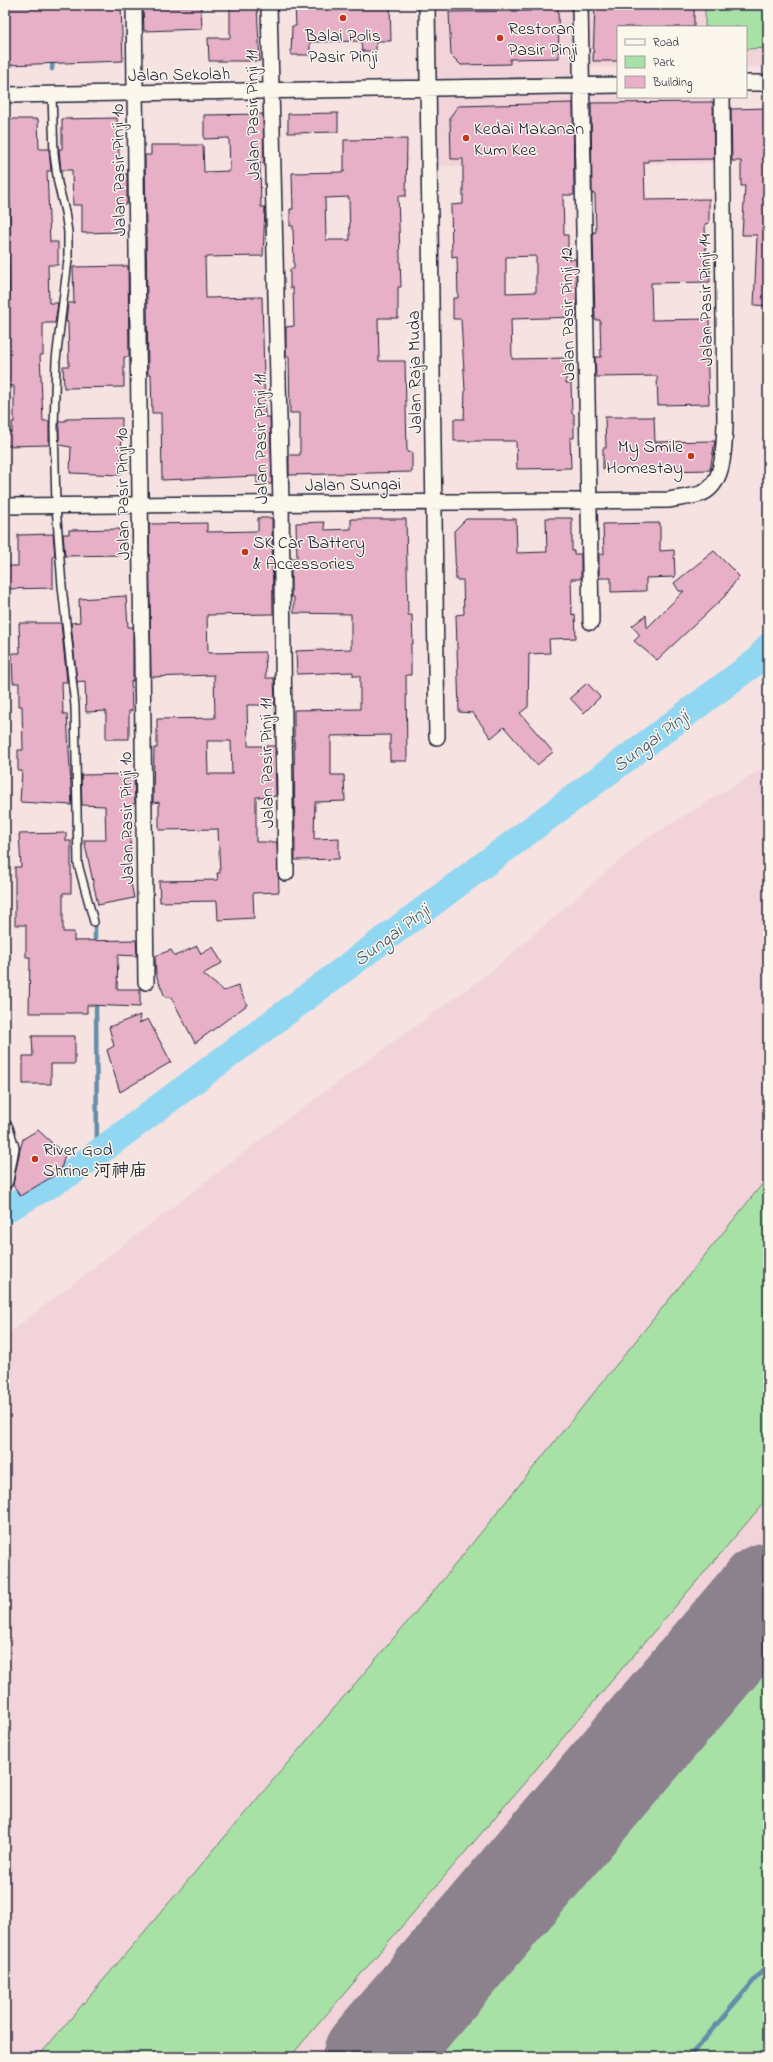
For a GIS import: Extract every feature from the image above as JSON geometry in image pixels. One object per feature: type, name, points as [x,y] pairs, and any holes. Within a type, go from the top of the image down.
[{"type":"street","name":"Jalan Pasir Pinji 10","points":[[134,5],[146,982]]},
{"type":"street","name":"Jalan Pasir Pinji 11","points":[[269,5],[281,504],[286,872]]},
{"type":"street","name":"Jalan Raja Muda","points":[[427,5],[438,737]]},
{"type":"street","name":"Jalan Pasir Pinji 12","points":[[580,5],[591,622]]},
{"type":"street","points":[[747,83],[768,83]]},
{"type":"street","name":"Jalan Sekolah","points":[[5,95],[617,85]]},
{"type":"street","name":"Jalan Pasir Pinji 14","points":[[702,494],[710,488],[722,466],[725,424],[722,98]]},
{"type":"street","name":"Jalan Sungai","points":[[5,506],[669,500],[702,494]]},
{"type":"street","points":[[5,1128],[11,1148],[5,1181]]},
{"type":"lane","points":[[52,95],[54,154],[68,232],[68,260],[56,360],[54,427],[56,506],[62,586],[75,706],[78,864],[94,922]]},
{"type":"shaded area","points":[[427,5],[580,5],[582,86],[617,86],[617,98],[718,98],[720,163],[428,166]]},
{"type":"shaded area","points":[[588,5],[768,5],[768,67],[747,67],[747,26],[617,26],[617,67],[588,67]]},
{"type":"shaded area","points":[[768,765],[768,2057],[5,2057],[5,1336],[290,1117],[492,971],[641,842]]},
{"type":"green space","points":[[705,5],[768,5],[768,48],[747,49],[747,26],[705,26]]},
{"type":"green space","points":[[768,1177],[768,1498],[290,2057],[38,2057],[437,1587]]},
{"type":"green space","points":[[768,1662],[768,2057],[432,2057]]},
{"type":"building","points":[[295,5],[390,5],[391,41],[376,41],[376,51],[362,51],[361,41],[310,42],[310,55],[291,55],[292,26],[296,26]]},
{"type":"building","points":[[530,5],[558,5],[559,58],[510,59],[510,64],[461,65],[451,55],[449,12],[531,11]]},
{"type":"building","points":[[595,5],[694,5],[694,26],[617,26],[617,61],[593,61]]},
{"type":"building","points":[[121,6],[123,61],[7,65],[7,7]]},
{"type":"building","points":[[201,6],[202,29],[144,31],[143,8]]},
{"type":"building","points":[[257,7],[260,61],[209,61],[208,38],[230,38],[230,8]]},
{"type":"building","points":[[713,102],[714,159],[648,160],[648,162],[644,162],[645,200],[709,199],[709,223],[705,224],[706,262],[710,262],[710,282],[651,283],[652,320],[709,319],[710,346],[707,347],[709,404],[658,405],[657,376],[596,377],[595,357],[601,357],[600,320],[595,320],[593,232],[596,232],[595,194],[592,194],[591,103]]},
{"type":"building","points":[[573,103],[574,195],[563,195],[564,235],[568,235],[568,259],[576,259],[577,317],[511,319],[512,359],[566,358],[566,383],[571,383],[572,414],[574,414],[574,438],[570,438],[571,468],[517,469],[516,441],[454,441],[454,419],[464,419],[465,390],[461,319],[453,319],[453,298],[458,298],[457,256],[452,257],[451,205],[463,204],[463,159],[451,159],[450,117],[458,106]],"holes":[[[536,256],[536,292],[506,293],[506,257]]]},
{"type":"building","points":[[768,108],[768,306],[754,305],[757,235],[742,235],[745,186],[741,186],[741,161],[732,161],[731,109]]},
{"type":"building","points":[[338,113],[338,132],[288,133],[288,114]]},
{"type":"building","points":[[263,114],[264,163],[260,163],[261,207],[265,207],[263,256],[205,257],[206,298],[262,297],[265,417],[270,417],[272,484],[257,484],[257,476],[162,480],[161,413],[152,413],[151,374],[148,374],[145,155],[151,155],[151,145],[203,145],[204,172],[230,171],[229,138],[204,139],[204,115]]},
{"type":"building","points":[[117,118],[120,174],[127,174],[127,204],[120,204],[121,232],[82,233],[82,205],[73,205],[72,170],[61,170],[59,149],[62,149],[62,119]]},
{"type":"building","points":[[9,119],[38,119],[39,149],[49,149],[51,171],[47,171],[50,242],[58,242],[58,265],[48,265],[49,303],[58,303],[55,323],[43,323],[43,355],[40,355],[43,421],[49,421],[49,445],[5,446],[5,432],[12,432],[12,422],[14,422],[14,386],[5,386],[5,304],[10,304],[8,242],[10,242],[10,200],[6,200],[6,150],[9,150]]},
{"type":"building","points":[[407,139],[406,196],[398,196],[401,287],[398,287],[398,318],[378,318],[379,361],[405,361],[407,452],[412,452],[412,472],[289,475],[289,455],[300,455],[300,413],[290,413],[289,356],[286,356],[286,327],[294,326],[293,288],[290,288],[290,269],[294,269],[293,226],[290,226],[290,209],[293,209],[292,173],[344,172],[344,140]],"holes":[[[349,197],[350,240],[326,240],[325,198]]]},
{"type":"building","points":[[128,266],[129,357],[124,357],[124,387],[64,388],[63,366],[69,366],[68,322],[66,322],[68,303],[74,303],[73,267]]},
{"type":"building","points":[[605,417],[654,417],[655,442],[715,441],[710,470],[663,471],[663,468],[603,469],[603,448],[606,448]]},
{"type":"building","points":[[122,418],[121,475],[70,473],[71,447],[59,445],[59,421],[66,421],[66,419]]},
{"type":"building","points":[[258,518],[272,518],[273,614],[207,615],[208,653],[265,652],[266,678],[274,678],[275,705],[247,705],[248,746],[275,746],[276,796],[256,797],[256,842],[277,842],[279,892],[253,893],[254,918],[218,920],[217,901],[160,902],[159,881],[218,880],[217,873],[220,873],[218,829],[159,830],[159,802],[153,803],[154,748],[157,748],[157,719],[215,718],[214,675],[151,677],[149,524],[207,523],[207,532],[258,531]],"holes":[[[207,741],[231,741],[232,774],[208,774]]]},
{"type":"building","points":[[546,518],[572,518],[572,551],[574,551],[574,554],[581,554],[581,579],[571,579],[572,615],[575,614],[576,638],[549,639],[550,653],[529,654],[528,707],[520,713],[553,752],[537,765],[504,727],[491,738],[473,713],[459,712],[456,615],[464,614],[463,580],[456,580],[454,531],[466,519],[516,519],[517,553],[547,552]]},
{"type":"building","points":[[351,519],[406,519],[408,615],[412,615],[413,644],[411,644],[411,675],[406,675],[407,761],[390,761],[390,735],[331,736],[331,775],[344,775],[345,801],[315,802],[314,839],[339,838],[339,859],[295,860],[294,710],[360,709],[360,676],[353,676],[353,672],[297,674],[296,651],[351,649],[351,614],[294,613],[294,597],[291,597],[291,558],[297,558],[296,523],[324,522],[325,530],[351,529]]},
{"type":"building","points":[[660,523],[660,551],[674,550],[675,577],[646,578],[646,591],[611,592],[611,578],[599,578],[599,554],[604,554],[603,524]]},
{"type":"building","points":[[120,529],[120,555],[65,556],[63,534],[69,534],[69,530]]},
{"type":"building","points":[[53,534],[55,556],[53,556],[53,588],[5,589],[5,566],[18,566],[18,535]]},
{"type":"building","points":[[714,551],[739,576],[725,596],[657,660],[634,641],[640,635],[632,626],[646,615],[647,628],[684,591],[679,591],[674,583]]},
{"type":"building","points":[[126,596],[128,627],[133,627],[133,681],[131,681],[132,711],[129,711],[129,739],[106,739],[106,711],[86,712],[85,681],[77,682],[71,623],[80,622],[79,599]]},
{"type":"building","points":[[19,623],[61,623],[67,682],[62,682],[63,714],[67,714],[72,805],[20,802],[22,771],[18,771],[18,750],[23,750],[22,706],[19,706],[19,683],[13,683],[12,653],[20,653]]},
{"type":"building","points":[[587,683],[600,697],[584,713],[570,698]]},
{"type":"building","points":[[132,774],[132,776],[134,776],[135,803],[130,806],[131,863],[127,863],[134,898],[98,905],[84,840],[106,840],[105,806],[82,805],[81,775]]},
{"type":"building","points":[[66,833],[66,841],[71,841],[71,893],[63,893],[63,932],[74,932],[74,941],[136,940],[137,956],[118,955],[117,989],[140,989],[140,1007],[87,1005],[87,1013],[29,1013],[30,957],[26,957],[26,925],[15,925],[15,867],[21,867],[19,834]]},
{"type":"building","points":[[197,946],[201,954],[213,947],[222,963],[203,974],[224,991],[238,986],[247,1005],[195,1043],[171,997],[165,997],[156,975],[155,956],[171,950],[175,956]]},
{"type":"building","points":[[140,1015],[139,1023],[148,1019],[171,1062],[120,1092],[107,1050],[114,1046],[109,1027]]},
{"type":"building","points":[[32,1036],[75,1036],[75,1064],[51,1064],[51,1084],[23,1084],[23,1056],[33,1056]]},
{"type":"building","points":[[38,1130],[65,1155],[60,1172],[20,1196],[13,1185],[23,1139]]},
{"type":"waterway","points":[[52,69],[53,59]]},
{"type":"waterway","name":"Sungai Pinji","points":[[5,1210],[72,1172],[757,661],[768,647]]},
{"type":"waterway","points":[[95,923],[95,947]]},
{"type":"waterway","points":[[96,1000],[97,1154]]},
{"type":"waterway","points":[[689,2057],[768,1964]]},
{"type":"runway","points":[[373,2057],[768,1593]]},
{"type":"place","name":"Balai Polis Pasir Pinji","points":[[343,18]]},
{"type":"place","name":"Restoran Pasir Pinji","points":[[500,38]]},
{"type":"place","name":"Kedai Makanan Kum Kee","points":[[466,138]]},
{"type":"place","name":"My Smile Homestay","points":[[691,456]]},
{"type":"place","name":"SK Car Battery & Accessories","points":[[245,552]]},
{"type":"place","name":"River God Shrine 河神庙","points":[[35,1159]]}]
